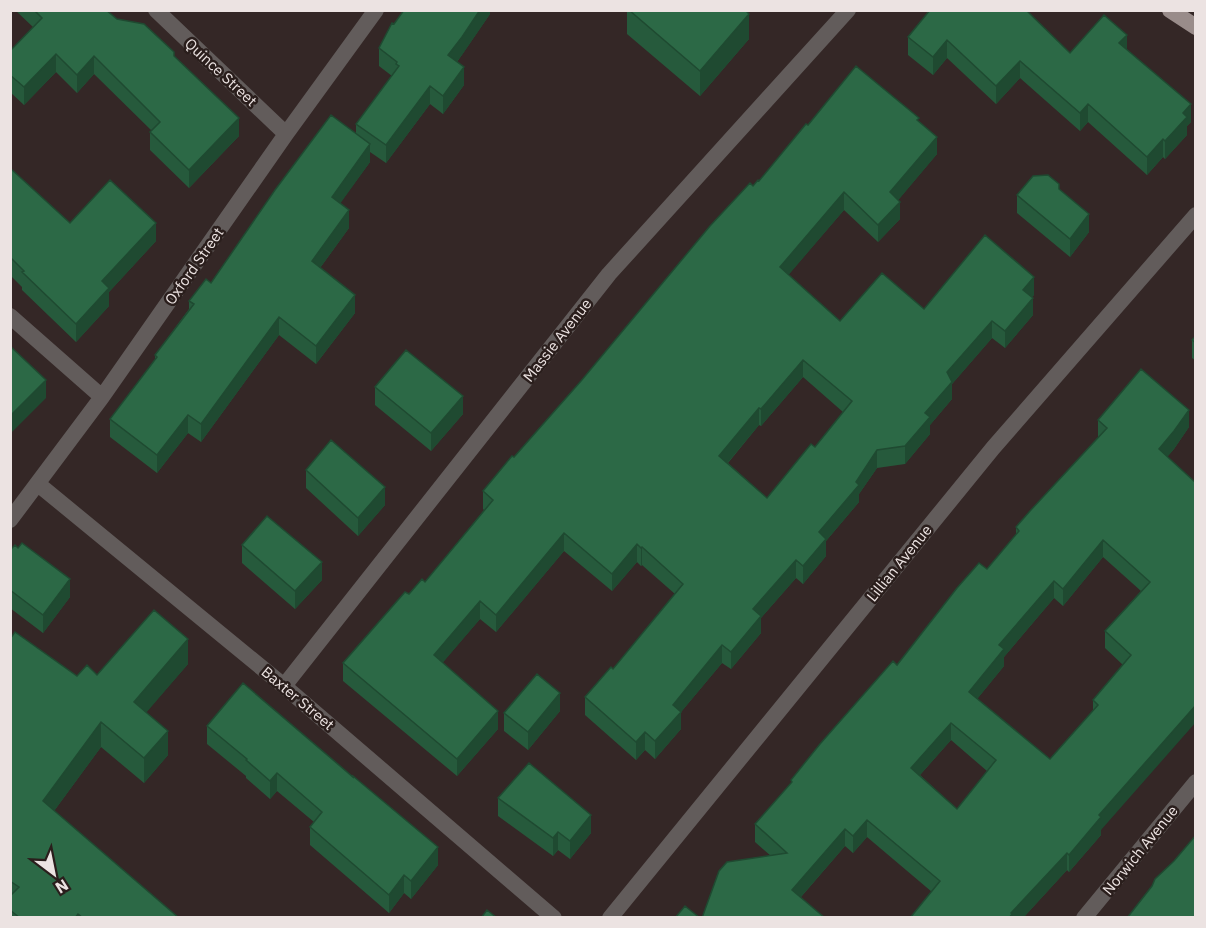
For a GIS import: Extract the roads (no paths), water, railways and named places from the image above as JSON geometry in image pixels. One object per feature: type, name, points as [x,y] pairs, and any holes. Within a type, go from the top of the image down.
[{"type":"main road","points":[[1170,10],[1196,27]]},
{"type":"street","name":"Quince Street","points":[[156,10],[286,134]]},
{"type":"street","name":"Oxford Street","points":[[10,520],[102,397],[286,134],[376,10]]},
{"type":"street","name":"Massie Avenue","points":[[284,686],[609,274],[848,10]]},
{"type":"street","name":"Lillian Avenue","points":[[610,918],[993,448],[1196,215]]},
{"type":"street","points":[[10,316],[102,397]]},
{"type":"street","name":"Baxter Street","points":[[38,484],[284,686],[554,918]]},
{"type":"street","name":"Norwich Avenue","points":[[1084,918],[1196,782]]}]
